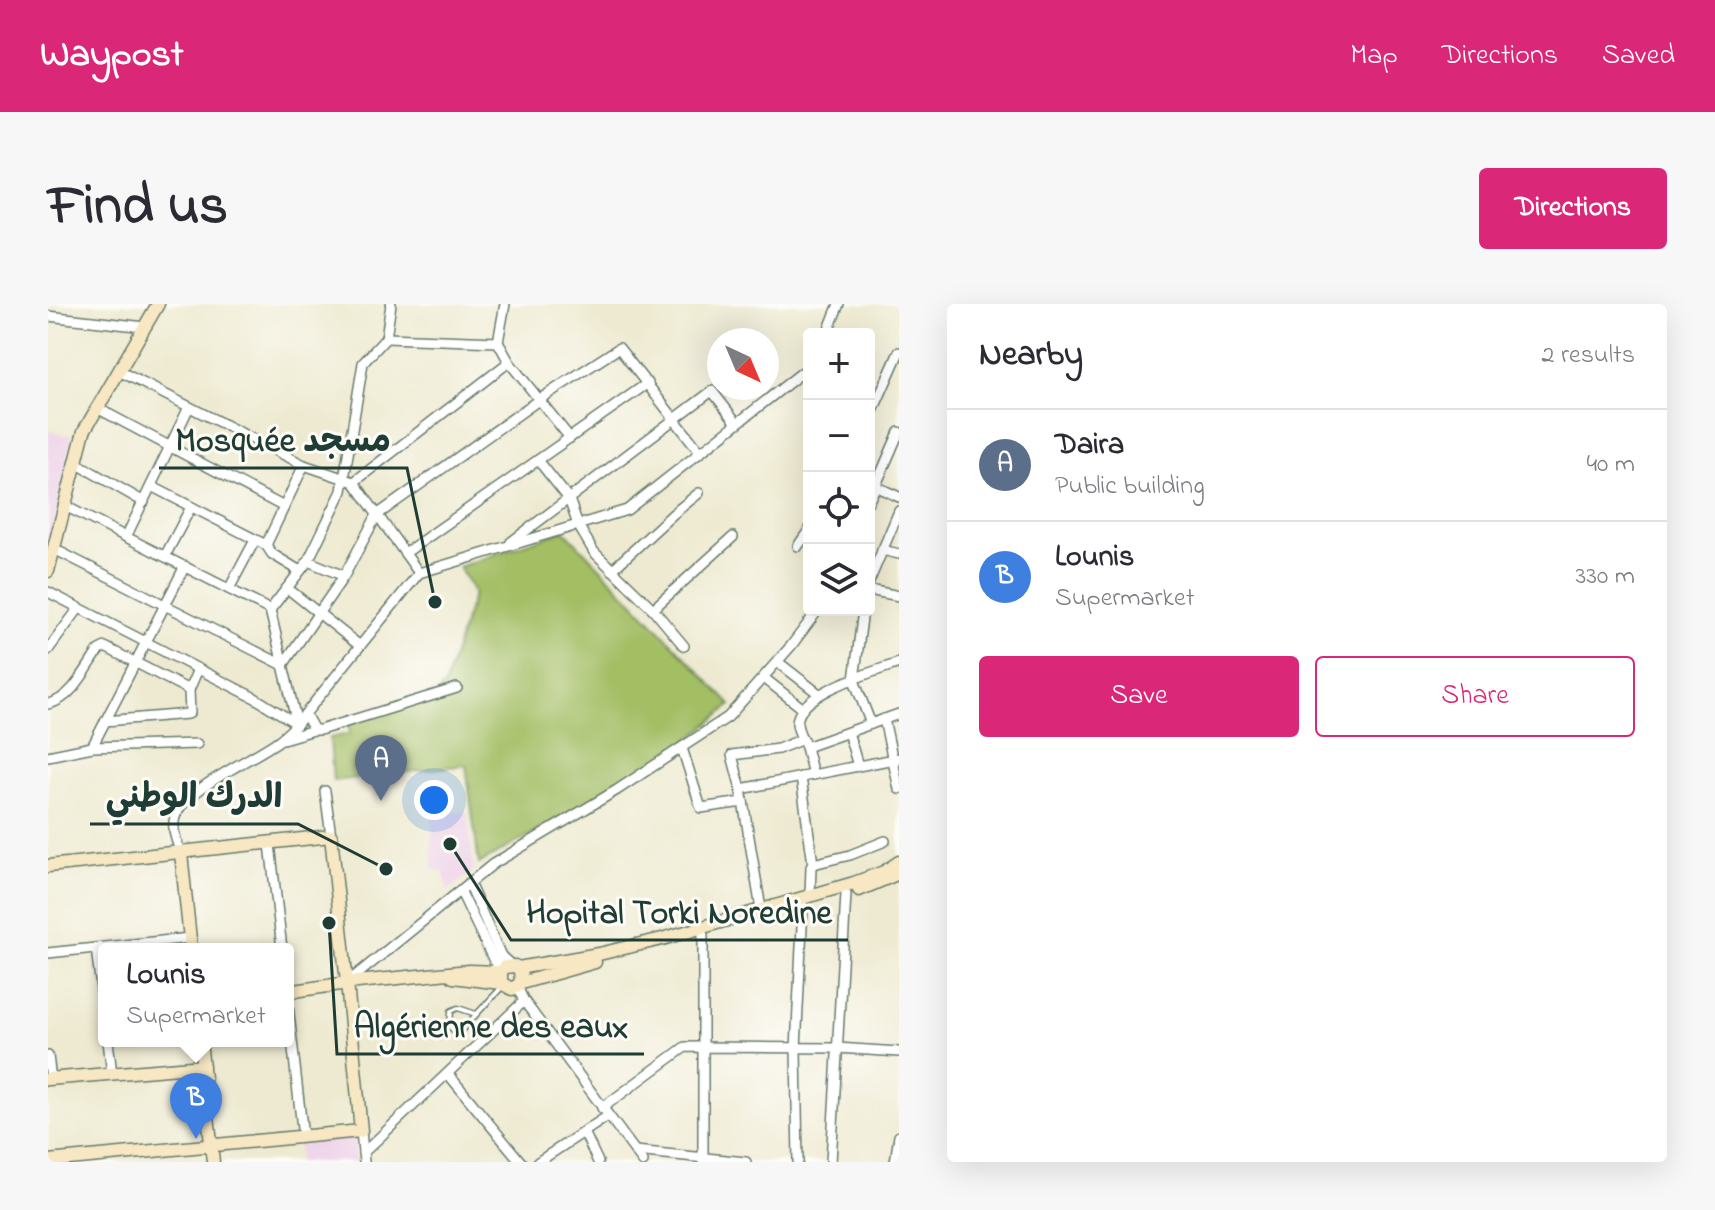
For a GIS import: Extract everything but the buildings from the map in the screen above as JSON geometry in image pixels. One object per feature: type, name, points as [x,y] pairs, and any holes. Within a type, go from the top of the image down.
[{"type":"main road","points":[[48,571],[84,431],[158,304]]},
{"type":"main road","points":[[48,866],[331,836],[361,1131],[48,1161]]},
{"type":"main road","points":[[181,853],[190,943]]},
{"type":"main road","points":[[294,991],[444,975],[509,978],[703,935],[884,872],[899,862]]},
{"type":"main road","points":[[509,978],[761,909],[846,894],[886,881],[899,873]]},
{"type":"main road","points":[[201,1047],[213,1162]]},
{"type":"main road","points":[[50,1079],[203,1066]]},
{"type":"street","points":[[349,481],[363,363],[386,338],[391,304]]},
{"type":"street","points":[[505,304],[498,342],[509,362],[570,438]]},
{"type":"street","points":[[829,328],[839,304]]},
{"type":"street","points":[[48,316],[145,327]]},
{"type":"street","points":[[386,338],[498,342]]},
{"type":"street","points":[[283,665],[344,576],[377,515],[540,399],[619,348],[700,452]]},
{"type":"street","points":[[875,406],[899,352]]},
{"type":"street","points":[[270,610],[308,561],[349,481],[509,362]]},
{"type":"street","points":[[119,371],[304,465],[349,481],[419,573]]},
{"type":"street","points":[[181,853],[175,835],[175,817],[183,805],[198,790],[280,740],[297,724],[419,573],[627,510],[803,372]]},
{"type":"street","points":[[405,553],[648,383]]},
{"type":"street","points":[[505,547],[712,391],[737,423]]},
{"type":"street","points":[[126,537],[189,407]]},
{"type":"street","points":[[97,408],[284,507]]},
{"type":"street","points":[[899,432],[875,486],[899,497]]},
{"type":"street","points":[[538,460],[569,499],[578,525],[594,552],[653,609],[684,646]]},
{"type":"street","points":[[76,463],[144,502]]},
{"type":"street","points":[[266,545],[304,465]]},
{"type":"street","points":[[151,486],[266,545],[272,554],[300,571]]},
{"type":"street","points":[[612,570],[699,493]]},
{"type":"street","points":[[65,506],[270,610],[297,724]]},
{"type":"street","points":[[165,556],[191,507]]},
{"type":"street","points":[[875,558],[882,550],[899,511]]},
{"type":"street","points":[[653,609],[733,537]]},
{"type":"street","points":[[798,546],[803,539]]},
{"type":"street","points":[[229,589],[255,540]]},
{"type":"street","points":[[54,549],[283,665]]},
{"type":"street","points":[[882,550],[899,554]]},
{"type":"street","points":[[308,561],[344,576]]},
{"type":"street","points":[[92,747],[185,566]]},
{"type":"street","points":[[287,588],[360,646]]},
{"type":"street","points":[[875,591],[899,596]]},
{"type":"street","points":[[48,592],[255,698],[297,724]]},
{"type":"street","points":[[48,650],[79,608]]},
{"type":"street","points":[[347,983],[493,864],[728,717],[778,662],[813,616]]},
{"type":"street","points":[[862,616],[854,680],[871,724]]},
{"type":"street","points":[[48,704],[59,702],[102,647],[189,690]]},
{"type":"street","points":[[778,662],[819,694]]},
{"type":"street","points":[[813,775],[797,723],[802,708],[819,694],[899,663]]},
{"type":"street","points":[[105,721],[190,713],[189,690],[198,669]]},
{"type":"street","points":[[764,678],[802,708]]},
{"type":"street","points":[[280,740],[457,688]]},
{"type":"street","points":[[305,714],[314,730]]},
{"type":"street","points":[[761,909],[741,789],[732,755],[804,743],[899,714]]},
{"type":"street","points":[[884,719],[896,758],[899,789]]},
{"type":"street","points":[[848,732],[858,766]]},
{"type":"street","points":[[48,756],[92,747],[197,744]]},
{"type":"street","points":[[682,748],[701,808],[743,802]]},
{"type":"street","points":[[741,789],[896,758]]},
{"type":"street","points":[[798,1162],[796,1049],[806,901],[813,864],[801,777]]},
{"type":"street","points":[[325,791],[331,836]]},
{"type":"street","points":[[813,864],[850,855],[885,841]]},
{"type":"street","points":[[270,844],[281,943]]},
{"type":"street","points":[[469,883],[509,978]]},
{"type":"street","points":[[460,890],[494,961],[643,1162]]},
{"type":"street","points":[[831,1162],[846,894]]},
{"type":"street","points":[[703,935],[703,1160]]},
{"type":"street","points":[[48,953],[96,948],[98,964]]},
{"type":"street","points":[[364,1158],[524,1001]]},
{"type":"street","points":[[109,1047],[112,1074]]},
{"type":"street","points":[[293,1047],[303,1137]]},
{"type":"street","points":[[538,1162],[584,1132],[685,1047],[837,1048],[899,1052]]},
{"type":"street","points":[[48,1056],[50,1079]]},
{"type":"street","points":[[448,1074],[521,1162]]},
{"type":"street","points":[[361,1131],[364,1158]]},
{"type":"street","points":[[584,1132],[598,1162]]},
{"type":"street","points":[[895,1162],[899,1136]]},
{"type":"street","points":[[635,1151],[746,1162]]},
{"type":"lane","points":[[476,1014],[458,1008],[451,1011],[450,1027],[458,1034],[466,1028],[509,978]]},
{"type":"shaded area","points":[[48,431],[73,436],[48,552]]},
{"type":"shaded area","points":[[467,812],[474,870],[448,891],[443,871],[432,869],[432,813]]},
{"type":"shaded area","points":[[354,1137],[356,1162],[299,1162],[298,1143]]},
{"type":"green space","points":[[564,530],[731,705],[642,771],[479,864],[466,765],[333,781],[330,738],[349,734],[349,723],[437,694],[444,686],[474,593],[459,567]]},
{"type":"place","name":"Mosquée مسجد","points":[[435,602]]},
{"type":"place","name":"Daira","points":[[381,801]]},
{"type":"place","name":"Hopital Torki Noredine","points":[[450,844]]},
{"type":"place","name":"الدرك الوطني","points":[[386,869]]},
{"type":"place","name":"Algérienne des eaux","points":[[329,923]]},
{"type":"place","name":"Lounis","points":[[196,1139]]}]
